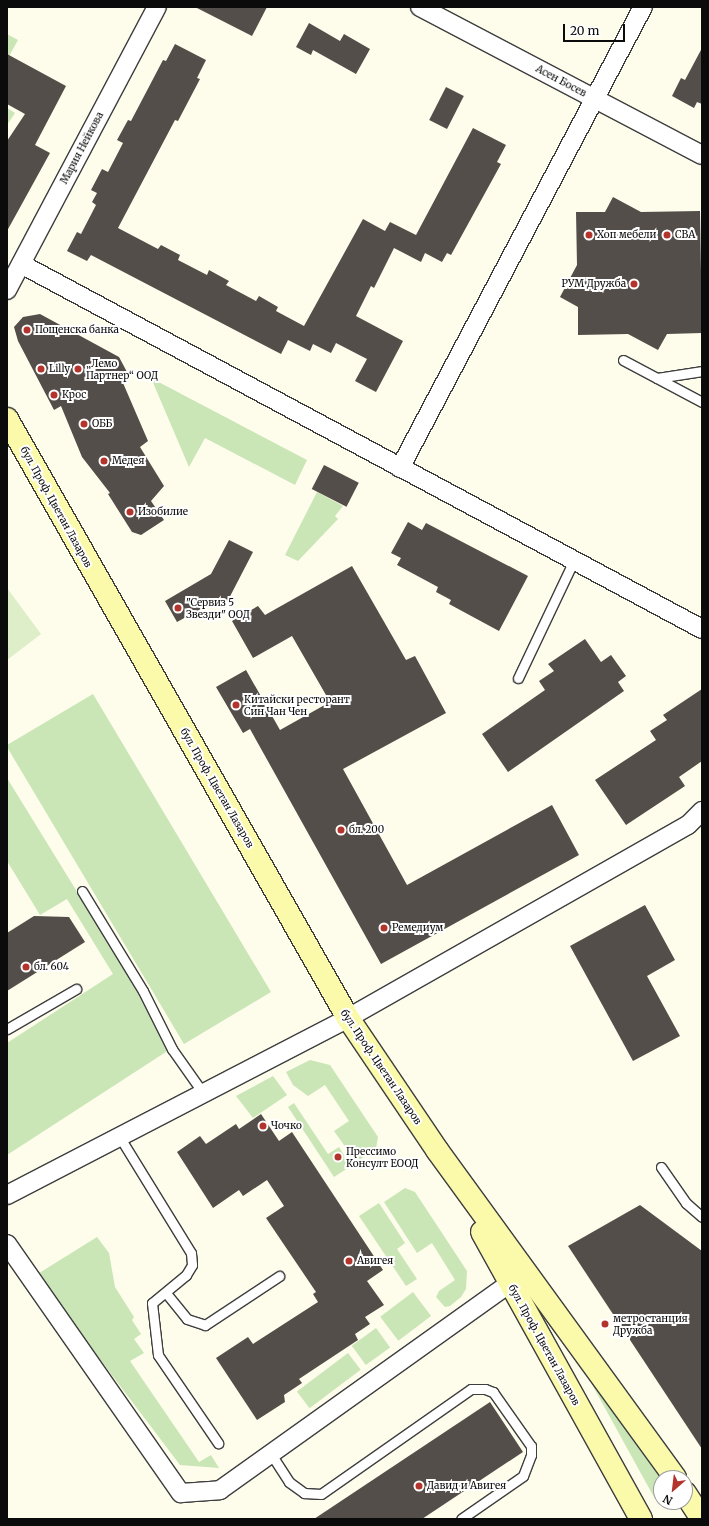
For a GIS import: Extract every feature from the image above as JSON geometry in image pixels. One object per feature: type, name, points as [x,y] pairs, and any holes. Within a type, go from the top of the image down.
[{"type":"main road","name":"бул. Проф. Цветан Лазаров","points":[[7,419],[348,1018],[437,1150],[669,1470]]},
{"type":"main road","name":"бул. Проф. Цветан Лазаров","points":[[437,1150],[641,1519]]},
{"type":"main road","points":[[693,1505],[702,1519]]},
{"type":"street","name":"Мария Нейкова","points":[[7,290],[157,7]]},
{"type":"street","name":"Асен Босев","points":[[420,7],[702,155]]},
{"type":"street","points":[[400,468],[643,7]]},
{"type":"street","points":[[21,264],[400,468],[702,628]]},
{"type":"street","points":[[7,1195],[348,1018],[688,825],[702,812]]},
{"type":"street","points":[[7,1244],[181,1493],[220,1490],[510,1283]]},
{"type":"lane","points":[[623,360],[702,402]]},
{"type":"lane","points":[[657,378],[702,371]]},
{"type":"lane","points":[[518,678],[574,560]]},
{"type":"lane","points":[[82,891],[143,990],[172,1049],[203,1092]]},
{"type":"lane","points":[[7,1029],[76,989]]},
{"type":"lane","points":[[119,1136],[190,1253],[192,1265],[186,1275],[152,1303],[158,1355],[218,1443]]},
{"type":"lane","points":[[661,1167],[686,1203],[702,1217]]},
{"type":"lane","points":[[166,1293],[187,1319],[205,1325],[279,1276]]},
{"type":"lane","points":[[271,1454],[289,1482],[304,1493],[321,1494],[471,1389],[485,1389],[493,1392],[531,1446],[531,1455],[524,1476],[461,1519]]},
{"type":"green space","points":[[7,34],[18,40],[7,60]]},
{"type":"green space","points":[[7,108],[15,113],[7,125]]},
{"type":"green space","points":[[151,378],[307,460],[295,485],[205,438],[189,467]]},
{"type":"green space","points":[[317,492],[343,506],[335,516],[338,519],[298,561],[285,555]]},
{"type":"green space","points":[[7,588],[41,634],[7,660]]},
{"type":"green space","points":[[93,694],[271,992],[184,1044],[7,747],[7,745]]},
{"type":"green space","points":[[7,778],[124,968],[169,1050],[7,1155],[7,1043],[113,974],[67,899],[40,915],[7,861]]},
{"type":"green space","points":[[310,1060],[330,1065],[378,1137],[376,1149],[356,1162],[334,1131],[349,1121],[325,1085],[308,1096],[293,1085],[286,1072]]},
{"type":"green space","points":[[273,1076],[287,1095],[253,1118],[236,1096]]},
{"type":"green space","points":[[294,1103],[328,1154],[339,1147],[351,1166],[334,1177],[288,1107]]},
{"type":"green space","points":[[405,1188],[415,1192],[467,1271],[466,1289],[461,1297],[450,1306],[445,1307],[436,1297],[439,1291],[455,1280],[432,1243],[417,1253],[384,1202]]},
{"type":"green space","points":[[379,1203],[405,1243],[397,1249],[417,1279],[406,1286],[359,1216]]},
{"type":"green space","points":[[97,1237],[109,1253],[115,1287],[134,1317],[132,1320],[141,1334],[134,1339],[144,1353],[130,1361],[199,1462],[211,1455],[219,1468],[180,1465],[36,1275]]},
{"type":"green space","points":[[413,1292],[431,1316],[398,1341],[380,1317]]},
{"type":"green space","points":[[376,1328],[390,1347],[366,1365],[352,1346]]},
{"type":"green space","points":[[348,1353],[361,1370],[310,1408],[297,1392]]},
{"type":"green space","points":[[589,1379],[655,1470],[653,1470],[653,1495]]},
{"type":"building","points":[[195,7],[267,7],[252,36]]},
{"type":"building","points":[[309,23],[340,41],[344,34],[370,49],[356,74],[313,50],[311,55],[296,47]]},
{"type":"building","points":[[175,44],[206,60],[197,78],[200,79],[178,121],[175,120],[118,228],[158,249],[161,245],[180,255],[178,260],[207,275],[209,270],[229,281],[226,285],[256,301],[259,296],[278,307],[276,311],[304,326],[363,219],[385,231],[390,222],[416,235],[473,128],[506,145],[497,162],[501,164],[451,255],[447,253],[442,262],[425,253],[421,262],[394,248],[374,288],[371,286],[356,316],[403,341],[376,392],[355,381],[367,359],[336,343],[331,353],[313,344],[310,351],[288,340],[281,354],[91,255],[87,261],[67,251],[77,232],[81,234],[96,205],[92,202],[97,193],[91,190],[102,169],[108,172],[123,143],[117,140],[128,120],[131,121],[163,60],[166,61]]},
{"type":"building","points":[[702,48],[702,104],[697,102],[694,108],[672,96],[681,78],[685,80]]},
{"type":"building","points":[[7,54],[66,86],[35,145],[50,153],[7,231],[7,141],[25,114],[7,104]]},
{"type":"building","points":[[446,87],[464,96],[447,129],[429,120]]},
{"type":"building","name":"РУМ Дружба","points":[[613,197],[641,212],[700,211],[702,333],[667,334],[658,350],[628,334],[578,335],[578,307],[560,297],[577,265],[576,212],[605,212]]},
{"type":"building","points":[[40,314],[119,357],[127,372],[120,376],[148,441],[140,447],[164,486],[151,501],[164,520],[141,535],[132,532],[108,494],[110,493],[82,457],[61,406],[54,410],[18,341],[14,327],[23,317]]},
{"type":"building","points":[[324,465],[359,483],[346,507],[312,489]]},
{"type":"building","points":[[408,522],[422,530],[426,523],[528,576],[499,631],[449,604],[451,600],[436,592],[438,587],[397,565],[401,558],[391,553]]},
{"type":"building","points":[[229,540],[253,552],[224,608],[219,599],[177,622],[165,601],[211,574]]},
{"type":"building","name":"бл. 200","points":[[352,566],[406,660],[415,656],[446,713],[343,769],[407,885],[552,805],[579,855],[381,964],[250,729],[243,733],[216,687],[246,670],[280,730],[330,702],[292,636],[253,658],[232,621],[258,606],[265,615]]},
{"type":"building","points":[[585,639],[601,662],[611,655],[626,676],[618,682],[624,691],[508,772],[482,734],[545,690],[539,681],[554,671],[548,664]]},
{"type":"building","points":[[702,689],[702,761],[679,777],[685,786],[626,825],[595,780],[656,740],[650,731],[667,720],[663,715]]},
{"type":"building","points":[[645,905],[675,960],[647,976],[680,1036],[633,1061],[570,946]]},
{"type":"building","name":"бл. 604","points":[[34,916],[69,917],[85,942],[7,991],[7,933]]},
{"type":"building","name":"Авигея","points":[[261,1114],[279,1141],[292,1132],[383,1270],[367,1281],[384,1305],[365,1317],[370,1324],[355,1334],[358,1340],[299,1379],[302,1383],[284,1395],[285,1402],[257,1420],[216,1358],[248,1337],[253,1344],[318,1302],[313,1294],[316,1292],[266,1218],[284,1206],[267,1180],[243,1196],[239,1190],[213,1208],[177,1152],[200,1136],[206,1144],[236,1124],[239,1129]]},
{"type":"building","points":[[640,1205],[702,1251],[702,1449],[568,1246]]},
{"type":"building","name":"Давид и Авигея","points":[[490,1402],[523,1452],[422,1519],[314,1519]]},
{"type":"place","name":"Хоп мебели","points":[[589,235]]},
{"type":"place","name":"CBA","points":[[667,235]]},
{"type":"place","name":"РУМ Дружба","points":[[634,284]]},
{"type":"place","name":"Пощенска банка","points":[[27,330]]},
{"type":"place","name":"Lilly","points":[[41,369]]},
{"type":"place","name":"„Лемо Партнер“ ООД","points":[[78,369]]},
{"type":"place","name":"Крос","points":[[54,395]]},
{"type":"place","name":"ОББ","points":[[84,424]]},
{"type":"place","name":"Медея","points":[[104,461]]},
{"type":"place","name":"Изобилие","points":[[130,512]]},
{"type":"place","name":"\"Сервиз 5 Звезди\" ООД","points":[[178,608]]},
{"type":"place","name":"Китайски ресторант Син Чан Чен","points":[[236,705]]},
{"type":"place","name":"бл. 200","points":[[341,830]]},
{"type":"place","name":"Ремедиум","points":[[384,928]]},
{"type":"place","name":"бл. 604","points":[[26,967]]},
{"type":"place","name":"Чочко","points":[[263,1126]]},
{"type":"place","name":"Прессимо Консулт ЕООД","points":[[338,1157]]},
{"type":"place","name":"Авигея","points":[[349,1261]]},
{"type":"place","name":"метростанция Дружба","points":[[605,1324]]},
{"type":"place","name":"Давид и Авигея","points":[[419,1486]]}]
